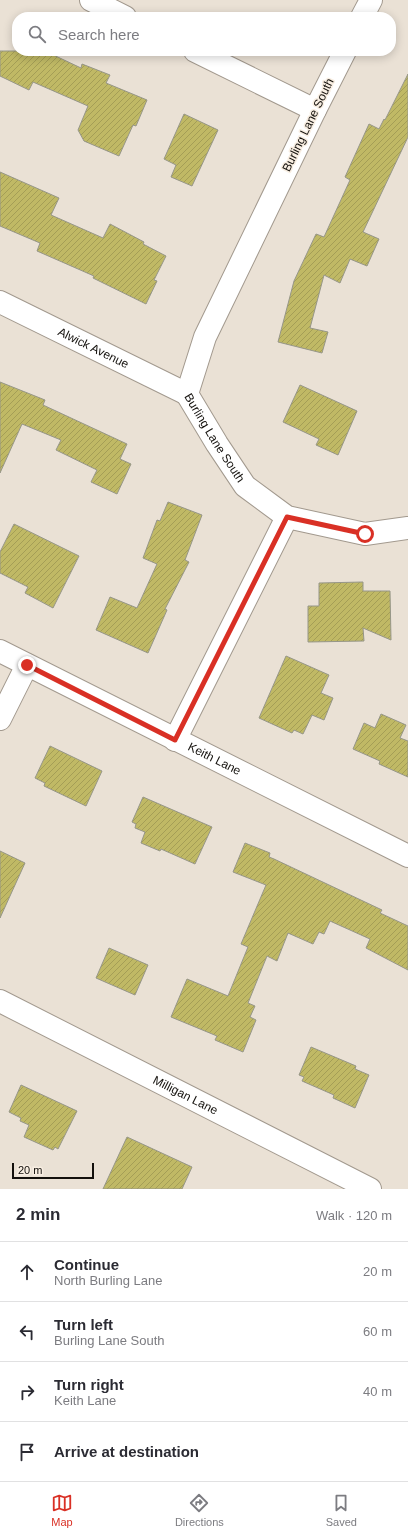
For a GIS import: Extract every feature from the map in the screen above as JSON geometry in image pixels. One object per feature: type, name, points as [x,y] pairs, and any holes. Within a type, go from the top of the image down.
[{"type":"street","points":[[91,0],[115,12]]},
{"type":"street","points":[[365,12],[371,0]]},
{"type":"street","points":[[204,56],[315,110]]},
{"type":"street","name":"Burling Lane South","points":[[287,517],[245,486],[217,444],[187,394],[206,337],[342,56]]},
{"type":"street","name":"Alwick Avenue","points":[[0,302],[187,394]]},
{"type":"street","points":[[175,740],[287,517],[365,534],[408,528]]},
{"type":"street","name":"Keith Lane","points":[[0,651],[408,856]]},
{"type":"street","points":[[0,719],[27,665]]},
{"type":"street","name":"Milligan Lane","points":[[0,1001],[370,1189]]},
{"type":"building","points":[[0,51],[12,51],[12,56],[56,56],[81,68],[82,64],[110,75],[106,83],[147,100],[136,126],[133,125],[119,156],[84,141],[78,130],[88,106],[33,82],[29,90],[0,76]]},
{"type":"building","points":[[408,74],[408,137],[363,232],[379,239],[367,266],[350,259],[340,283],[324,275],[310,328],[328,332],[322,353],[278,342],[294,281],[316,234],[324,237],[350,180],[345,177],[369,124],[379,129]]},
{"type":"building","points":[[184,114],[218,130],[192,186],[171,177],[176,165],[164,159]]},
{"type":"building","points":[[0,172],[59,198],[51,215],[103,238],[110,224],[144,242],[143,244],[166,256],[154,280],[157,281],[146,304],[93,278],[94,276],[37,251],[40,243],[0,226]]},
{"type":"building","points":[[0,382],[45,400],[43,405],[127,444],[120,459],[131,464],[117,494],[91,482],[97,470],[56,450],[61,440],[22,424],[0,473]]},
{"type":"building","points":[[300,385],[357,411],[338,455],[316,445],[319,439],[283,422]]},
{"type":"building","points":[[168,502],[202,515],[185,560],[189,562],[165,609],[167,610],[148,653],[96,630],[110,597],[137,608],[157,564],[143,558],[157,520],[160,521]]},
{"type":"building","points":[[14,524],[79,556],[53,608],[25,593],[28,587],[0,573],[0,552]]},
{"type":"building","points":[[363,582],[363,591],[390,591],[391,640],[363,628],[364,641],[308,642],[308,606],[319,606],[319,583]]},
{"type":"building","points":[[286,656],[329,675],[321,693],[333,698],[324,720],[312,715],[303,734],[294,730],[292,733],[259,718]]},
{"type":"building","points":[[381,714],[406,725],[400,738],[408,741],[408,777],[379,764],[380,761],[353,749],[364,723],[375,728]]},
{"type":"building","points":[[50,746],[102,771],[86,806],[44,786],[45,783],[35,778]]},
{"type":"building","points":[[143,797],[212,827],[195,864],[161,849],[160,851],[141,843],[145,832],[135,828],[136,824],[132,822]]},
{"type":"building","points":[[245,843],[270,853],[269,857],[382,910],[380,913],[408,926],[408,970],[366,948],[370,939],[330,921],[324,934],[319,932],[313,944],[288,933],[277,961],[267,956],[248,1003],[255,1006],[250,1017],[256,1020],[243,1052],[215,1040],[217,1036],[171,1017],[187,979],[228,996],[248,947],[241,944],[266,885],[233,872]]},
{"type":"building","points":[[0,851],[25,863],[0,918]]},
{"type":"building","points":[[109,948],[148,965],[135,995],[96,978]]},
{"type":"building","points":[[311,1047],[356,1066],[355,1069],[369,1075],[355,1108],[333,1098],[334,1095],[302,1081],[304,1077],[299,1075]]},
{"type":"building","points":[[21,1085],[77,1111],[58,1149],[55,1147],[53,1150],[24,1137],[29,1125],[20,1121],[21,1118],[9,1112]]},
{"type":"building","points":[[127,1137],[192,1167],[182,1189],[103,1189]]},
{"type":"route","points":[[27,665],[175,740],[287,517],[365,534]]}]
